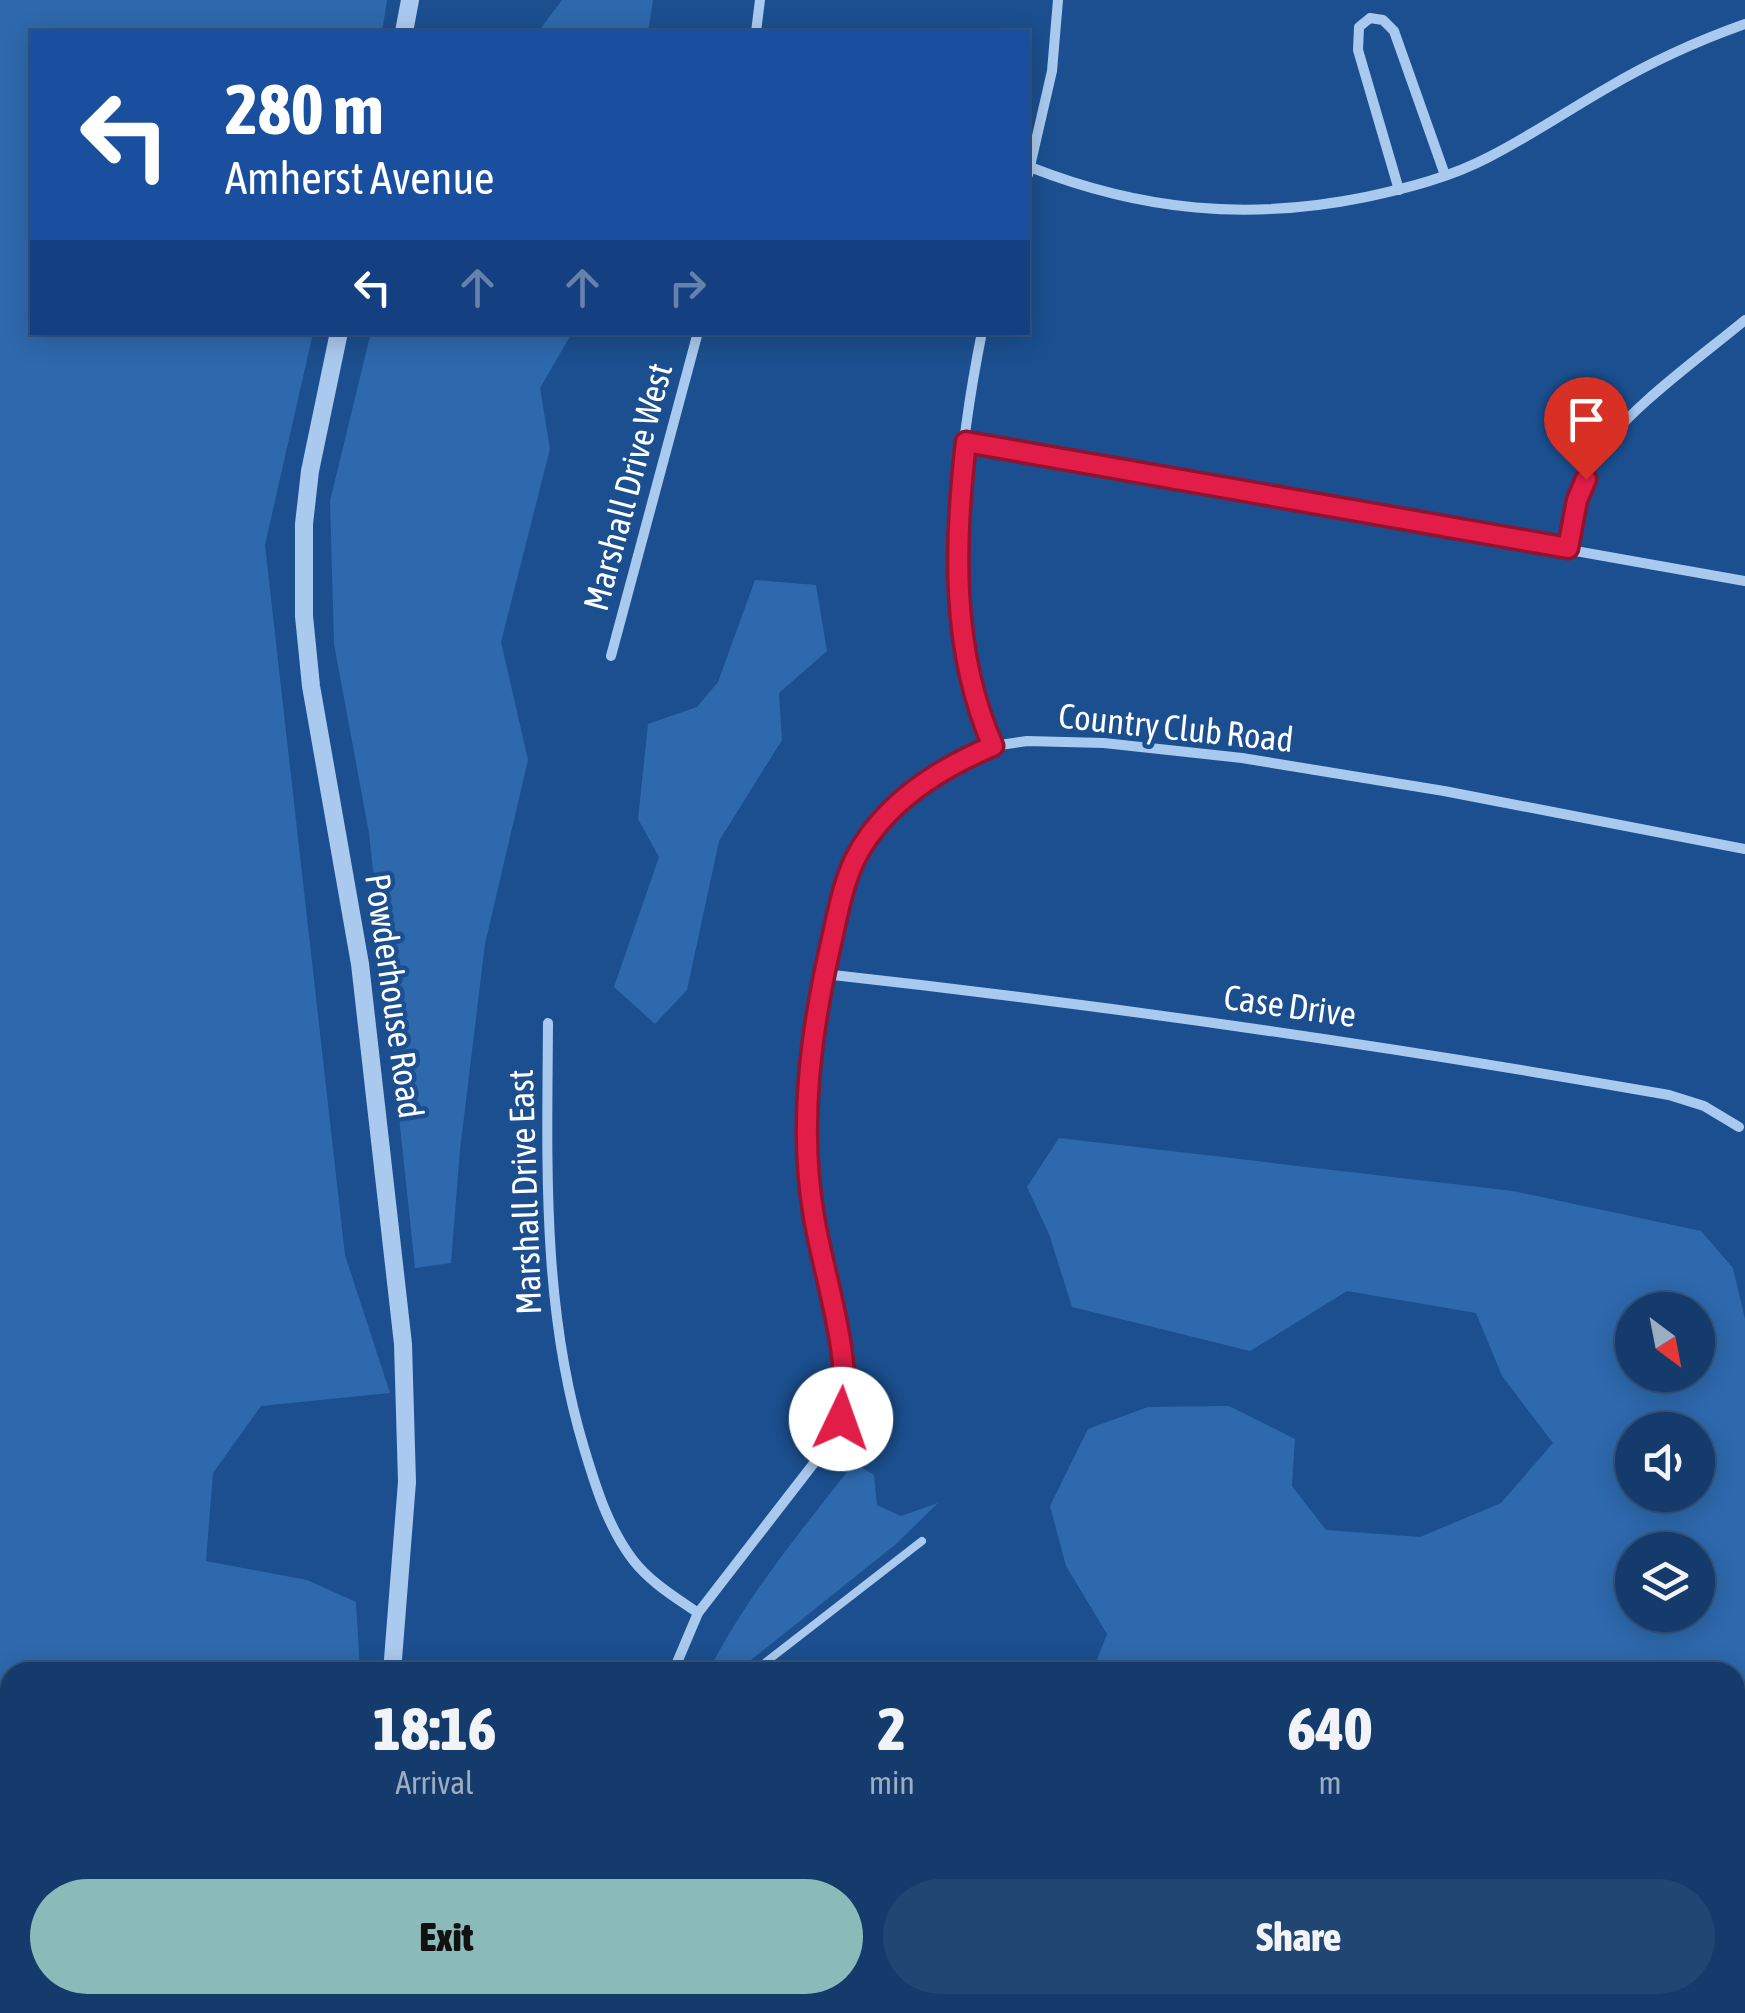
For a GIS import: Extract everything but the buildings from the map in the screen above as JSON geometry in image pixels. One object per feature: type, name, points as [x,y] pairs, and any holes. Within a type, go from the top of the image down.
[{"type":"street","points":[[404,30],[410,0]]},
{"type":"street","points":[[756,30],[760,0]]},
{"type":"street","points":[[1030,167],[1052,71],[1058,0]]},
{"type":"street","points":[[1398,190],[1358,50],[1359,27],[1370,18],[1384,20],[1394,31],[1445,176]]},
{"type":"street","points":[[1030,171],[1135,200],[1204,210],[1310,208],[1398,190],[1445,176],[1516,143],[1609,87],[1695,42],[1745,24]]},
{"type":"street","points":[[1568,548],[1577,500],[1595,458],[1636,412],[1745,320]]},
{"type":"street","name":"Powderhouse Road","points":[[338,335],[310,471],[304,524],[304,616],[311,686],[360,964],[403,1344],[407,1482],[393,1662]]},
{"type":"street","name":"Marshall Drive West","points":[[612,656],[697,335]]},
{"type":"street","points":[[982,335],[958,514],[962,634],[971,686],[993,746]]},
{"type":"street","points":[[966,442],[1745,582]]},
{"type":"street","name":"Country Club Road","points":[[676,1662],[698,1613],[821,1454],[841,1419],[846,1399],[845,1378],[813,1214],[808,1158],[811,1036],[841,897],[856,858],[885,818],[915,788],[954,762],[993,746],[1027,742],[1104,743],[1242,758],[1444,791],[1745,850]]},
{"type":"street","name":"Case Drive","points":[[824,974],[1040,998],[1421,1052],[1670,1094],[1704,1106],[1742,1130]]},
{"type":"street","name":"Marshall Drive East","points":[[548,1024],[546,1208],[550,1272],[568,1396],[614,1532],[654,1583],[698,1613]]},
{"type":"lane","points":[[766,1662],[922,1541]]},
{"type":"shaded area","points":[[0,0],[387,0],[382,30],[30,30],[30,335],[313,335],[265,545],[345,1255],[390,1393],[261,1406],[213,1473],[206,1561],[307,1580],[356,1602],[359,1662],[0,1662]]},
{"type":"shaded area","points":[[562,0],[653,0],[648,30],[540,30]]},
{"type":"shaded area","points":[[370,335],[571,335],[540,388],[550,449],[501,642],[528,760],[485,944],[460,1150],[451,1263],[415,1268],[369,833],[334,644],[330,501]]},
{"type":"shaded area","points":[[755,580],[816,585],[827,651],[779,693],[782,740],[719,841],[687,990],[655,1024],[614,987],[659,857],[638,819],[648,724],[697,707],[718,682]]},
{"type":"shaded area","points":[[1059,1138],[1513,1191],[1701,1231],[1733,1268],[1745,1319],[1745,1662],[1096,1662],[1107,1634],[1066,1566],[1050,1506],[1088,1429],[1148,1407],[1229,1406],[1295,1439],[1292,1486],[1326,1530],[1420,1537],[1501,1503],[1553,1443],[1502,1376],[1476,1313],[1347,1291],[1250,1351],[1072,1307],[1049,1234],[1027,1187]]},
{"type":"shaded area","points":[[854,1463],[874,1475],[877,1505],[901,1516],[938,1503],[896,1544],[748,1662],[713,1662],[757,1590]]},
{"type":"route","points":[[841,1419],[846,1399],[845,1378],[813,1214],[808,1158],[811,1036],[841,897],[856,858],[885,818],[915,788],[954,762],[993,746],[971,686],[962,634],[958,514],[966,442],[1568,548],[1577,500],[1586,479]]}]
